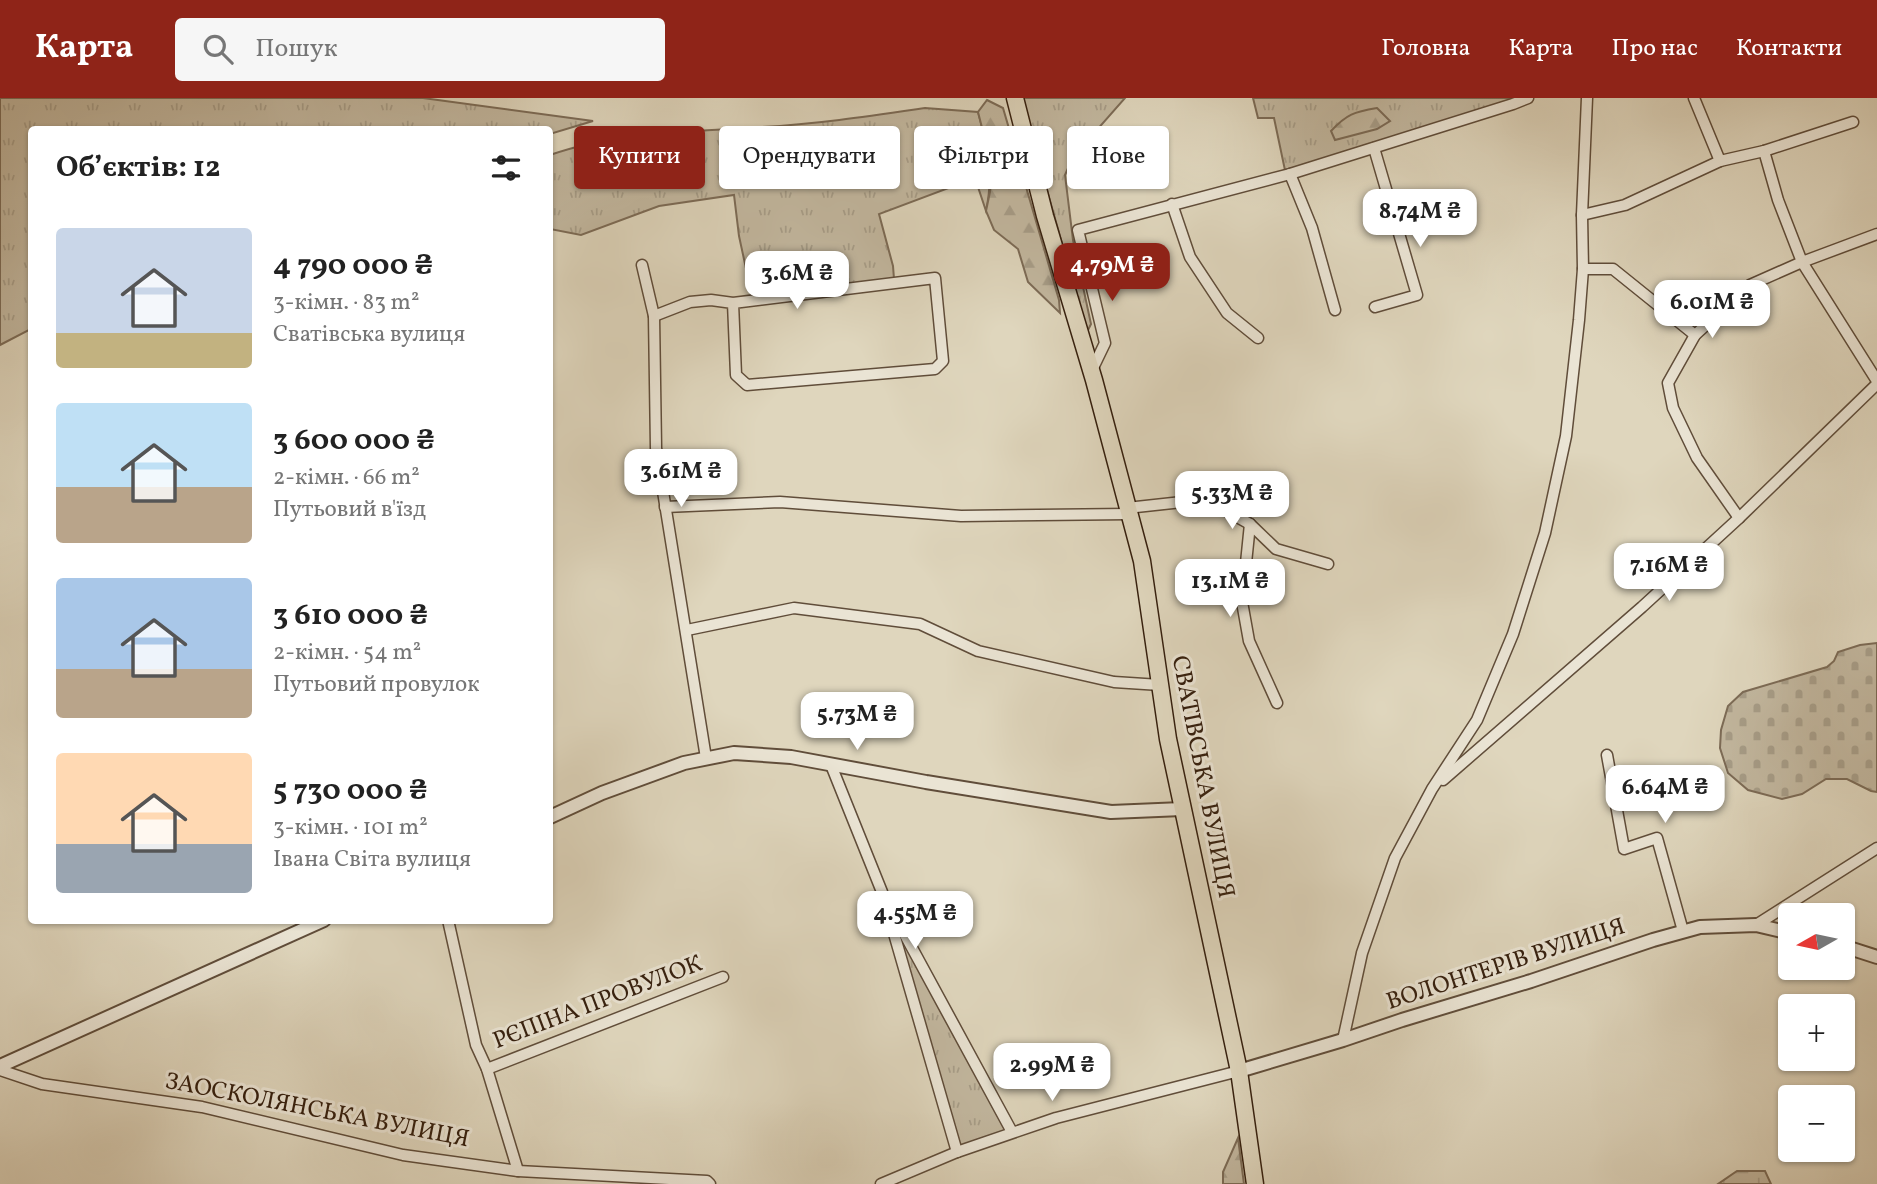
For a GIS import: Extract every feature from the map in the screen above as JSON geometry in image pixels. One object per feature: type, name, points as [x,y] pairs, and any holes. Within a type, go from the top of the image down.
[{"type":"main road","name":"СВАТІВСЬКА ВУЛИЦЯ","points":[[1015,98],[1045,216],[1091,371],[1142,561],[1168,739],[1239,1071],[1255,1184]]},
{"type":"street","points":[[1091,371],[1105,343],[1078,230],[1290,174],[1528,98]]},
{"type":"street","points":[[1343,1041],[1362,953],[1395,858],[1432,789],[1477,720],[1513,634],[1545,533],[1566,436],[1583,269],[1582,215],[1587,98]]},
{"type":"street","points":[[1694,98],[1720,161]]},
{"type":"street","points":[[1582,215],[1625,205],[1720,161],[1764,151],[1853,122]]},
{"type":"street","points":[[1374,148],[1417,295],[1375,307]]},
{"type":"street","points":[[1432,789],[1643,607],[1877,382],[1802,262],[1778,200],[1764,151]]},
{"type":"street","points":[[1290,174],[1312,228],[1335,310]]},
{"type":"street","points":[[1172,204],[1190,257],[1227,313],[1258,338]]},
{"type":"street","points":[[1739,517],[1697,458],[1673,408],[1668,383],[1695,335],[1750,285],[1877,234]]},
{"type":"street","points":[[642,265],[654,316],[656,448],[706,758]]},
{"type":"street","points":[[1583,269],[1614,269],[1695,335]]},
{"type":"street","points":[[654,316],[690,302],[711,300],[733,303],[935,278],[943,361],[935,369],[747,385],[736,375],[733,303]]},
{"type":"street","points":[[665,507],[780,502],[961,516],[1128,511],[1182,502],[1210,502],[1250,524],[1276,549],[1328,565]]},
{"type":"street","points":[[1250,524],[1242,602],[1249,641],[1277,703]]},
{"type":"street","points":[[687,630],[794,608],[920,624],[978,651],[1114,682],[1160,685]]},
{"type":"street","points":[[553,816],[602,793],[684,763],[734,753],[791,757],[1111,813],[1182,809]]},
{"type":"street","points":[[1607,755],[1624,849],[1657,838],[1683,932]]},
{"type":"street","points":[[831,765],[882,892],[957,1152]]},
{"type":"street","points":[[1756,925],[1877,848]]},
{"type":"street","points":[[882,892],[1012,1132]]},
{"type":"street","points":[[0,1068],[315,924]]},
{"type":"street","points":[[449,924],[476,1045],[487,1069],[518,1171]]},
{"type":"street","name":"ВОЛОНТЕРІВ ВУЛИЦЯ","points":[[1239,1071],[1343,1041],[1700,927],[1756,925],[1778,930]]},
{"type":"street","points":[[1855,950],[1877,957]]},
{"type":"street","name":"РЄПІНА ПРОВУЛОК","points":[[487,1069],[723,977]]},
{"type":"street","name":"ЗАОСКОЛЯНСЬКА ВУЛИЦЯ","points":[[0,1068],[42,1084],[202,1107],[403,1155],[518,1171],[707,1181],[710,1184]]},
{"type":"street","points":[[881,1184],[957,1152],[1056,1118],[1239,1071]]},
{"type":"green space","points":[[0,98],[423,98],[593,121],[553,133],[553,126],[28,126],[28,331],[0,345]]},
{"type":"green space","points":[[1021,98],[1125,98],[1100,126],[1067,126],[1065,175],[1073,240],[1091,324],[1087,332],[1047,189],[1053,189],[1053,126],[1029,126]]},
{"type":"green space","points":[[1253,98],[1532,98],[1286,175],[1274,118],[1258,118]]},
{"type":"green space","points":[[987,100],[1003,108],[1008,126],[982,126],[978,112]]},
{"type":"green space","points":[[925,108],[978,112],[982,126],[914,126],[914,189],[946,189],[879,214],[894,279],[753,301],[739,236],[734,195],[659,206],[581,235],[553,230],[553,154],[574,147],[574,189],[705,189],[705,130],[719,130],[719,189],[900,189],[900,126],[772,126]]},
{"type":"green space","points":[[1377,108],[1390,121],[1377,129],[1335,140],[1331,131],[1347,117]]},
{"type":"green space","points":[[979,189],[989,189],[986,211]]},
{"type":"green space","points":[[990,189],[1027,189],[1059,300],[1060,313],[1028,282],[1018,249],[994,230],[986,211]]},
{"type":"green space","points":[[1877,643],[1877,792],[1847,779],[1826,779],[1802,794],[1782,799],[1748,790],[1728,773],[1720,748],[1721,730],[1728,706],[1743,692],[1827,667],[1838,652]]},
{"type":"green space","points":[[882,892],[1012,1132],[957,1152]]},
{"type":"green space","points":[[1238,1138],[1244,1184],[1223,1184],[1223,1172]]},
{"type":"green space","points":[[1737,1171],[1765,1171],[1771,1184],[1718,1184]]}]
